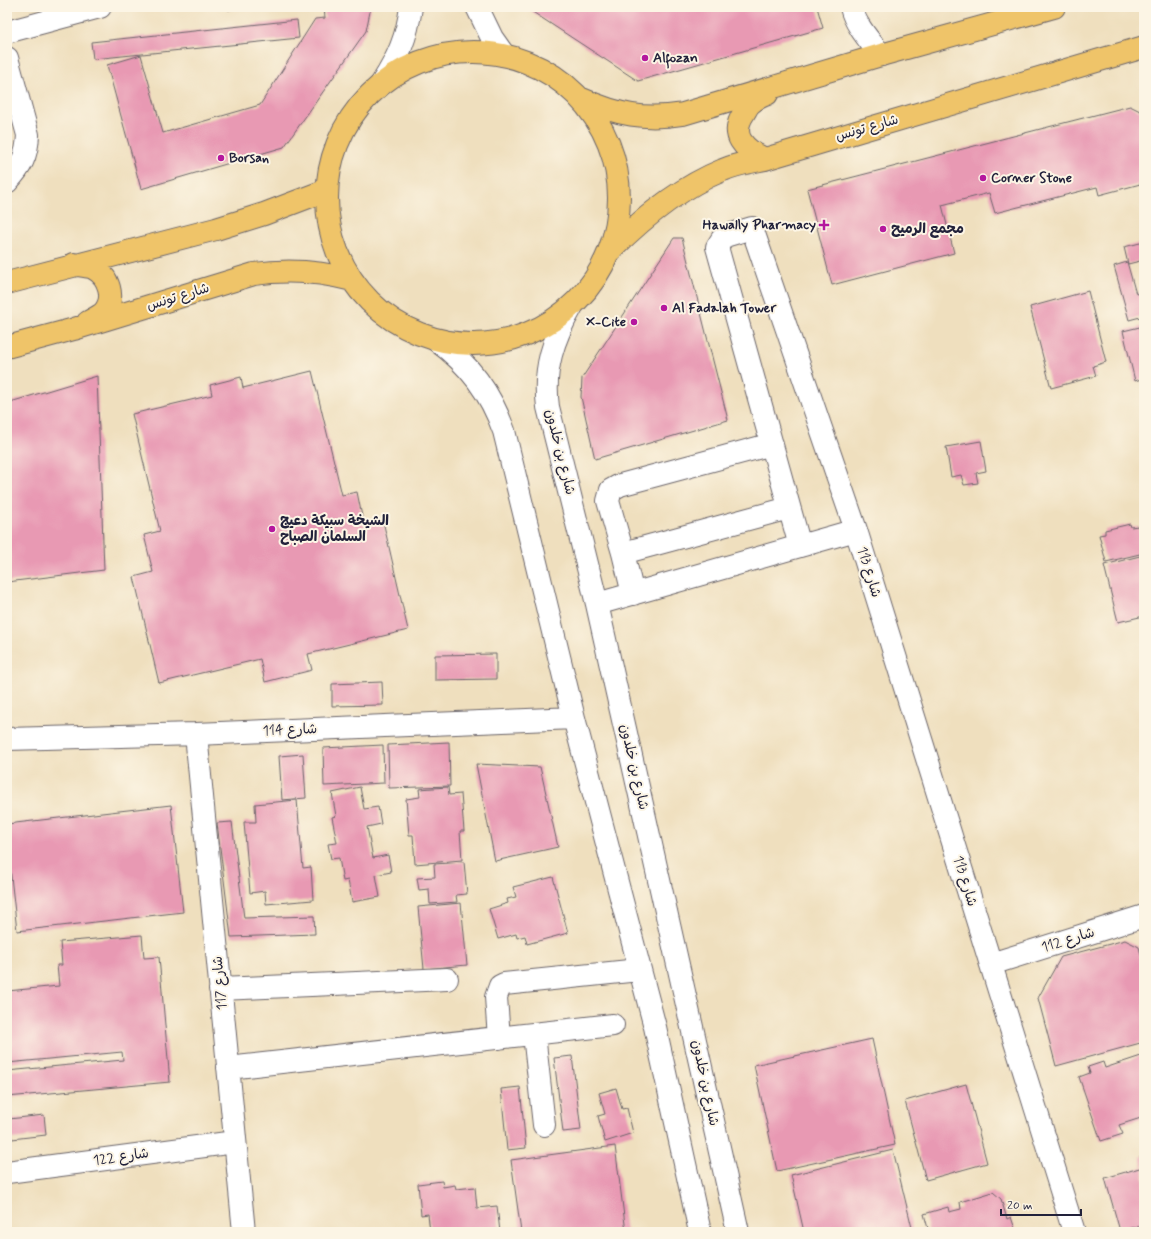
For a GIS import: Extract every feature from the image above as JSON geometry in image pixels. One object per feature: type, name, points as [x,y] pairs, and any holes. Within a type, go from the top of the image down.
[{"type":"main road","points":[[582,99],[618,113],[663,117],[684,114],[881,55],[1054,7]]},
{"type":"main road","points":[[459,52],[487,52],[504,54],[514,56],[539,66],[562,81],[582,99],[598,121],[610,145],[618,170],[620,197],[618,217],[611,250],[594,280],[572,306],[549,324],[522,336],[494,343],[465,345],[436,340],[409,330],[387,317],[368,300],[352,280],[340,260],[332,238],[328,214],[327,190],[332,158],[344,129],[362,103],[382,83],[406,68],[432,57],[459,52]]},
{"type":"main road","name":"شارع تونس","points":[[611,250],[633,228],[670,199],[723,170],[1140,52]]},
{"type":"main road","points":[[765,159],[746,148],[738,135],[739,120],[750,103],[784,84]]},
{"type":"main road","points":[[7,282],[216,228],[264,214],[327,190]]},
{"type":"main road","points":[[74,264],[93,268],[103,276],[110,287],[110,299],[105,311],[74,329]]},
{"type":"main road","name":"شارع تونس","points":[[7,347],[74,329],[254,274],[273,271],[301,271],[333,275],[352,280]]},
{"type":"street","points":[[7,32],[71,11],[100,7]]},
{"type":"street","points":[[382,83],[400,52],[407,30],[411,7]]},
{"type":"street","points":[[477,7],[492,38],[504,54]]},
{"type":"street","points":[[851,7],[852,12],[865,36],[881,55]]},
{"type":"street","points":[[7,58],[12,99],[28,135],[27,148],[24,158],[17,171],[7,182]]},
{"type":"street","name":"شارع 113","points":[[772,444],[717,247],[722,238],[725,236],[752,228],[856,530],[1074,1232]]},
{"type":"street","name":"شارع بن خلدون","points":[[572,306],[563,322],[548,365],[546,392],[548,407],[597,604],[738,1232]]},
{"type":"street","points":[[436,340],[466,365],[478,380],[497,412],[504,431],[574,718],[655,1027],[700,1232]]},
{"type":"street","points":[[633,594],[608,501],[611,490],[616,487],[772,444],[800,546]]},
{"type":"street","points":[[623,553],[789,508]]},
{"type":"street","name":"شارع 113","points":[[597,604],[856,530]]},
{"type":"street","name":"شارع 114","points":[[7,739],[196,734],[574,718]]},
{"type":"street","name":"شارع 117","points":[[196,734],[244,1232]]},
{"type":"street","name":"شارع 112","points":[[991,964],[1144,916]]},
{"type":"street","points":[[499,1038],[496,996],[500,986],[504,984],[639,970]]},
{"type":"street","points":[[220,989],[447,979]]},
{"type":"street","points":[[228,1068],[613,1025]]},
{"type":"street","points":[[534,1034],[544,1125]]},
{"type":"street","name":"شارع 122","points":[[7,1172],[235,1142]]},
{"type":"building","points":[[227,7],[240,7],[240,8],[228,10]]},
{"type":"building","points":[[324,7],[371,7],[366,31],[284,147],[141,189],[107,65],[141,55],[163,133],[260,105],[315,19],[325,18]]},
{"type":"building","points":[[525,7],[817,7],[823,28],[638,81]]},
{"type":"building","points":[[297,20],[299,38],[93,59],[91,42]]},
{"type":"building","points":[[1130,106],[1144,113],[1144,183],[1099,195],[1097,187],[995,213],[989,193],[942,205],[954,253],[832,285],[807,189]]},
{"type":"building","name":"Al Fadalah Tower","points":[[674,238],[682,238],[728,420],[595,459],[581,397],[582,378]]},
{"type":"building","points":[[1144,242],[1144,260],[1128,264],[1124,247]]},
{"type":"building","points":[[1127,262],[1136,294],[1144,292],[1144,316],[1129,320],[1114,266]]},
{"type":"building","points":[[1088,291],[1106,362],[1093,366],[1096,376],[1051,388],[1030,307]]},
{"type":"building","points":[[1144,326],[1144,378],[1135,381],[1123,331]]},
{"type":"building","name":"الشيخة سبيكة دعيج السلمان الصباح","points":[[312,371],[342,495],[357,492],[364,526],[383,521],[408,630],[308,654],[312,670],[265,682],[260,659],[159,683],[134,577],[153,572],[144,535],[160,531],[132,414],[212,395],[210,385],[241,377],[243,388]]},
{"type":"building","points":[[97,376],[104,570],[7,582],[7,403]]},
{"type":"building","points":[[981,441],[986,471],[976,473],[978,483],[964,485],[961,475],[951,477],[946,447]]},
{"type":"building","points":[[1130,524],[1131,527],[1138,526],[1144,553],[1106,562],[1099,535],[1105,534],[1105,530]]},
{"type":"building","points":[[1144,555],[1144,596],[1141,597],[1144,616],[1118,622],[1104,565]]},
{"type":"building","points":[[496,654],[496,679],[435,680],[435,655]]},
{"type":"building","points":[[382,682],[383,705],[332,706],[332,684]]},
{"type":"building","points":[[449,742],[450,786],[389,788],[388,745]]},
{"type":"building","points":[[383,745],[384,783],[324,786],[323,748]]},
{"type":"building","points":[[303,754],[306,798],[282,800],[279,756]]},
{"type":"building","points":[[476,764],[540,767],[558,847],[495,861]]},
{"type":"building","points":[[360,787],[364,809],[378,807],[381,824],[367,827],[373,858],[388,855],[391,872],[376,875],[380,897],[352,902],[348,880],[343,881],[339,858],[331,859],[328,844],[337,843],[332,817],[336,816],[332,793]]},
{"type":"building","points":[[448,787],[449,795],[461,794],[464,831],[460,831],[462,860],[415,864],[413,835],[409,835],[406,799],[420,797],[419,789]]},
{"type":"building","points":[[297,800],[303,868],[311,867],[313,900],[266,904],[265,891],[250,893],[244,822],[256,822],[255,804]]},
{"type":"building","points":[[171,805],[183,912],[17,931],[7,840],[7,824]]},
{"type":"building","points":[[232,822],[244,918],[314,916],[315,934],[231,937],[217,823]]},
{"type":"building","points":[[464,862],[467,894],[456,895],[457,902],[430,904],[429,889],[419,890],[417,878],[435,877],[434,864]]},
{"type":"building","points":[[553,877],[568,933],[527,944],[525,936],[517,938],[516,934],[498,939],[489,909],[508,903],[507,899],[516,897],[513,887]]},
{"type":"building","points":[[461,903],[467,965],[424,969],[418,907]]},
{"type":"building","points":[[142,935],[144,958],[159,957],[170,1082],[7,1097],[7,1071],[123,1060],[122,1052],[7,1063],[7,991],[59,986],[57,965],[62,965],[60,942]]},
{"type":"building","points":[[1125,940],[1139,947],[1144,966],[1144,1042],[1056,1066],[1038,998],[1061,957]]},
{"type":"building","points":[[872,1039],[895,1145],[777,1171],[754,1065]]},
{"type":"building","points":[[1144,1055],[1144,1117],[1119,1125],[1123,1134],[1101,1141],[1079,1077],[1090,1073],[1088,1067],[1103,1062],[1105,1068]]},
{"type":"building","points":[[572,1056],[581,1130],[563,1132],[554,1058]]},
{"type":"building","points":[[966,1084],[987,1163],[926,1180],[905,1101]]},
{"type":"building","points":[[520,1087],[526,1148],[507,1150],[501,1089]]},
{"type":"building","points":[[616,1088],[622,1109],[627,1108],[633,1133],[605,1142],[598,1116],[605,1114],[599,1093]]},
{"type":"building","points":[[44,1115],[46,1135],[12,1139],[9,1119]]},
{"type":"building","points":[[615,1146],[626,1232],[521,1232],[511,1160]]},
{"type":"building","points":[[893,1150],[913,1232],[804,1232],[791,1175]]},
{"type":"building","points":[[1144,1155],[1144,1224],[1120,1231],[1105,1178],[1143,1167],[1140,1156]]},
{"type":"building","points":[[442,1181],[443,1187],[455,1185],[456,1189],[475,1187],[477,1208],[497,1206],[500,1232],[430,1232],[428,1214],[421,1215],[418,1184]]},
{"type":"building","points":[[993,1192],[1001,1199],[1007,1219],[1011,1217],[1015,1229],[1010,1230],[1010,1232],[929,1232],[924,1214],[948,1207],[949,1212],[961,1209],[960,1202]]},
{"type":"building","points":[[395,1228],[396,1232],[371,1232],[371,1231]]},
{"type":"place","name":"Alfozan","points":[[645,58]]},
{"type":"place","name":"Borsan","points":[[221,158]]},
{"type":"place","name":"Corner Stone","points":[[983,178]]},
{"type":"place","name":"Hawally Pharmacy","points":[[824,225]]},
{"type":"place","name":"مجمع الرميح","points":[[883,229]]},
{"type":"place","name":"Al Fadalah Tower","points":[[664,308]]},
{"type":"place","name":"X-Cite","points":[[634,322]]},
{"type":"place","name":"الشيخة سبيكة دعيج السلمان الصباح","points":[[272,529]]}]
